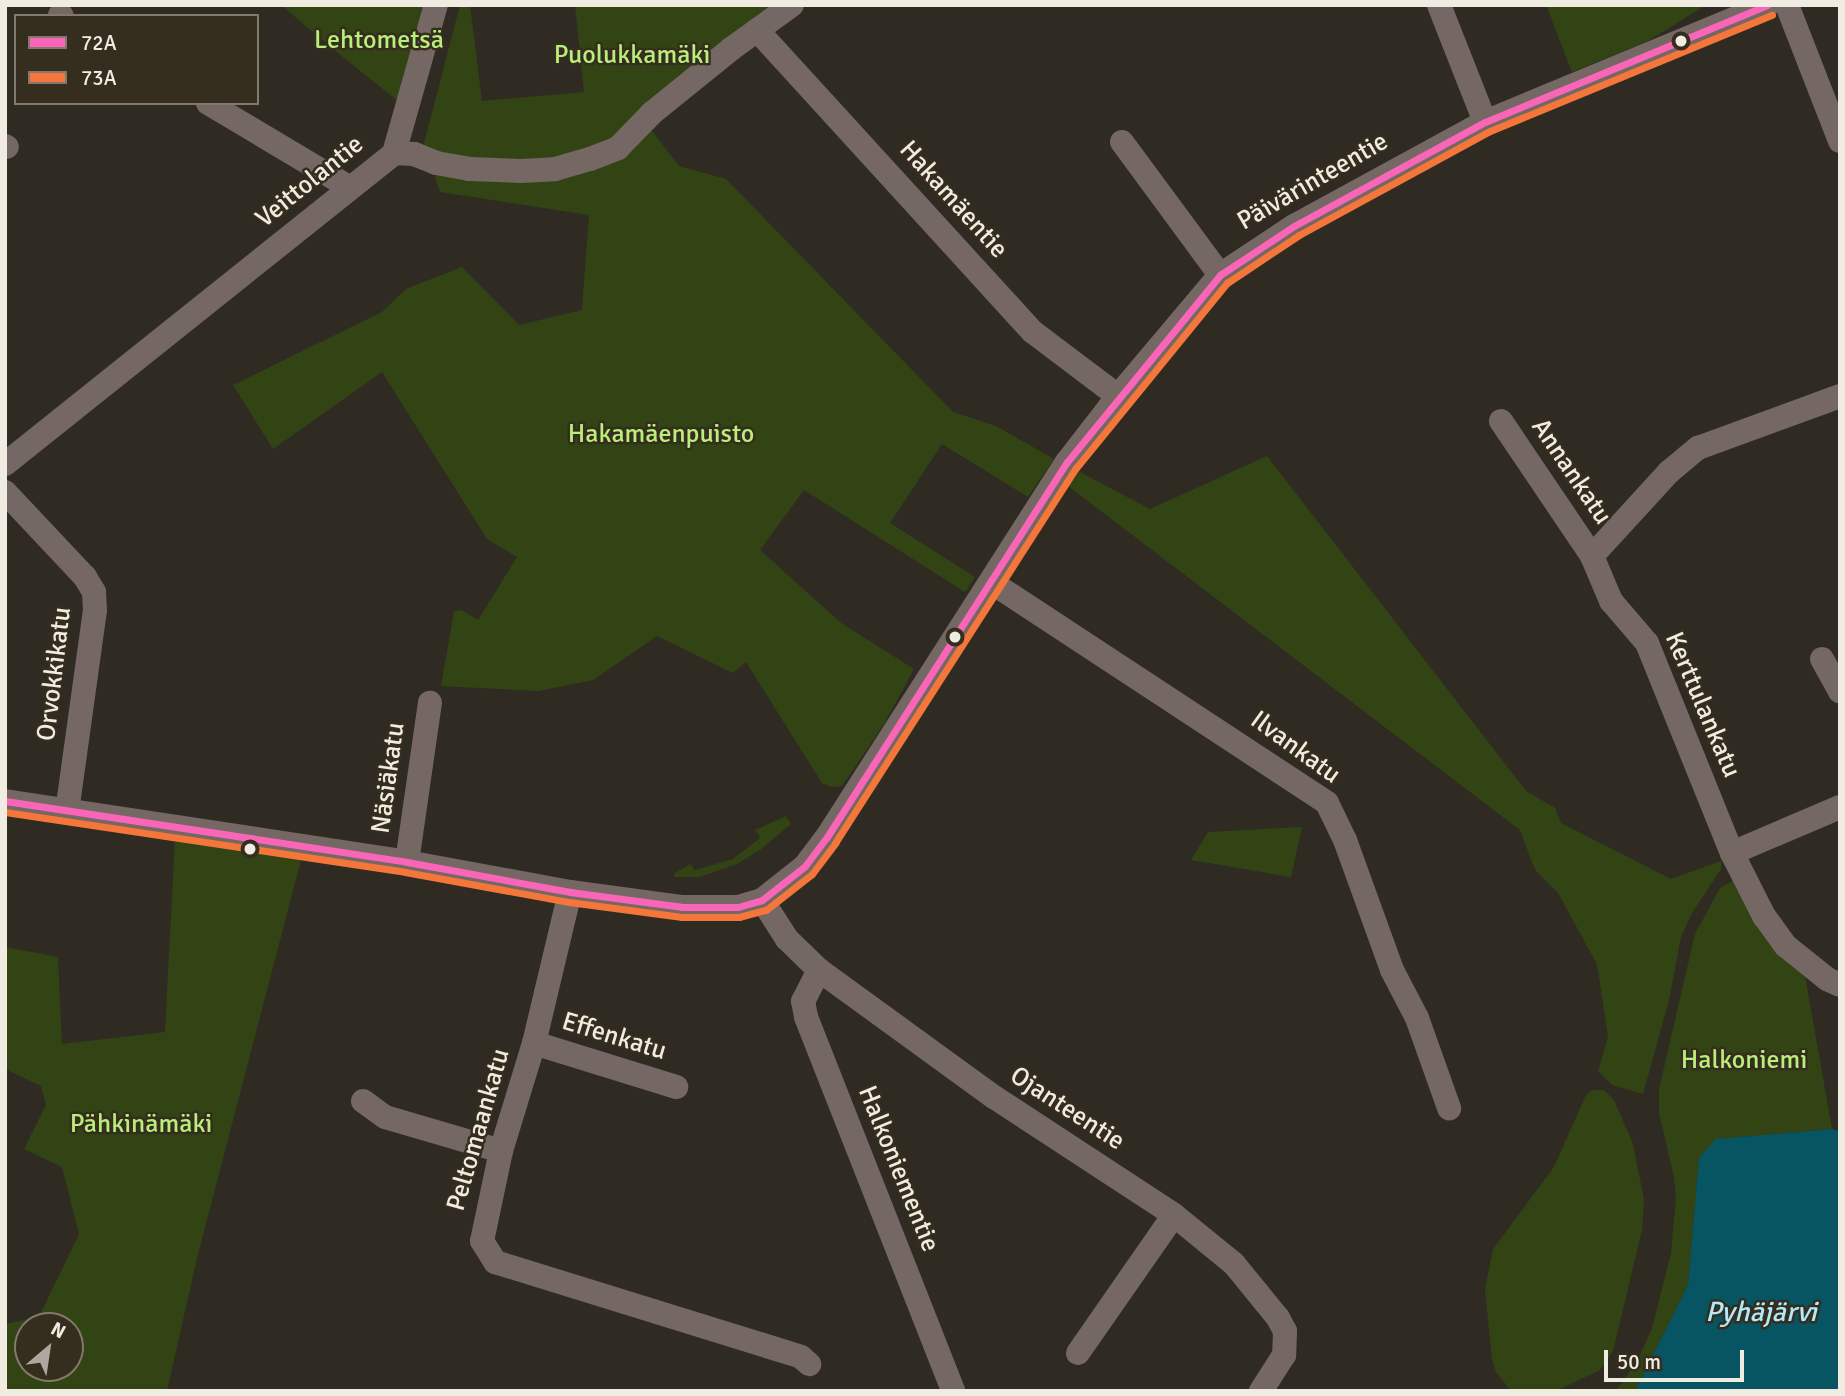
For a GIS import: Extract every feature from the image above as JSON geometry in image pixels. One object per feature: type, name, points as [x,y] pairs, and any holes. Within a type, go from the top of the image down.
[{"type":"street","points":[[394,153],[436,5]]},
{"type":"street","name":"Veittolantie","points":[[5,464],[394,153],[414,154],[436,163],[469,169],[521,171],[555,169],[590,159],[618,148],[652,113],[792,5]]},
{"type":"street","points":[[1438,5],[1485,122]]},
{"type":"street","name":"Päivärinteentie","points":[[762,900],[805,866],[827,837],[1067,462],[1118,396],[1220,275],[1294,226],[1485,122],[1768,5]]},
{"type":"street","points":[[1787,5],[1840,141]]},
{"type":"street","name":"Hakamäentie","points":[[757,30],[1033,331],[1118,396]]},
{"type":"street","points":[[211,105],[349,187]]},
{"type":"street","points":[[1122,142],[1220,275]]},
{"type":"street","points":[[1592,556],[1669,472],[1698,448],[1840,396]]},
{"type":"street","name":"Annankatu","points":[[1501,421],[1592,556]]},
{"type":"street","name":"Orvokkikatu","points":[[5,492],[85,577],[94,593],[67,812]]},
{"type":"street","name":"Kerttulankatu","points":[[1592,556],[1611,601],[1647,643],[1732,853],[1764,916],[1786,946],[1827,979],[1840,985]]},
{"type":"street","name":"Ilvankatu","points":[[990,582],[1326,803],[1345,839],[1392,970],[1417,1018],[1449,1108]]},
{"type":"street","points":[[1822,659],[1840,691]]},
{"type":"street","name":"Näsiäkatu","points":[[407,862],[430,703]]},
{"type":"street","points":[[5,801],[407,862],[570,892],[683,907],[738,907],[762,900]]},
{"type":"street","points":[[1732,853],[1840,807]]},
{"type":"street","name":"Peltomaankatu","points":[[570,892],[534,1043],[501,1151],[482,1230],[482,1241],[495,1262],[801,1357],[809,1364]]},
{"type":"street","name":"Ojanteentie","points":[[762,900],[787,939],[819,970],[994,1097],[1174,1215],[1234,1264],[1278,1318],[1285,1331],[1284,1355],[1261,1391]]},
{"type":"street","name":"Halkoniementie","points":[[819,970],[803,1001],[806,1017],[953,1391]]},
{"type":"street","name":"Effenkatu","points":[[534,1043],[676,1087]]},
{"type":"street","points":[[363,1101],[385,1117],[501,1151]]},
{"type":"street","points":[[1078,1353],[1174,1215]]},
{"type":"green space","name":"Lehtometsä","points":[[281,5],[425,5],[399,102],[333,49]]},
{"type":"green space","name":"Puolukkamäki","points":[[460,5],[470,5],[482,101],[584,92],[575,5],[782,5],[615,144],[522,165],[422,151]]},
{"type":"green space","points":[[1546,5],[1706,5],[1646,42],[1572,72]]},
{"type":"green space","name":"Hakamäenpuisto","points":[[649,127],[679,166],[726,179],[953,412],[996,426],[1054,459],[1028,497],[942,444],[890,523],[975,577],[965,592],[804,490],[760,550],[841,623],[914,669],[884,724],[842,786],[831,787],[822,783],[746,662],[733,673],[657,636],[593,680],[538,691],[441,686],[454,611],[461,610],[478,620],[517,557],[487,539],[382,372],[273,449],[233,385],[382,312],[406,289],[462,267],[519,325],[582,310],[589,215],[440,192],[435,178],[439,172],[522,178]]},
{"type":"green space","points":[[1267,456],[1526,791],[1555,808],[1561,823],[1671,879],[1721,861],[1721,869],[1692,913],[1681,937],[1669,1000],[1643,1094],[1612,1085],[1598,1071],[1608,1037],[1597,964],[1558,893],[1535,870],[1520,830],[1068,486],[1078,471],[1150,509]]},
{"type":"green space","points":[[786,816],[791,824],[760,850],[737,864],[699,877],[674,877],[675,873],[690,864],[695,870],[733,859],[760,838],[755,830]]},
{"type":"green space","points":[[1302,827],[1291,877],[1191,860],[1208,832]]},
{"type":"green space","name":"Pähkinämäki","points":[[175,839],[301,860],[197,1258],[167,1391],[5,1391],[5,1324],[14,1322],[14,1382],[84,1382],[84,1312],[41,1312],[79,1234],[62,1167],[24,1149],[46,1105],[41,1086],[5,1069],[5,947],[58,957],[62,1044],[165,1032]]},
{"type":"green space","name":"Halkoniemi","points":[[1733,881],[1739,885],[1804,970],[1832,1129],[1717,1139],[1699,1158],[1688,1285],[1635,1391],[1616,1391],[1638,1360],[1652,1328],[1671,1253],[1676,1198],[1674,1177],[1659,1113],[1659,1089],[1695,934],[1720,888]]},
{"type":"green space","points":[[1592,1090],[1604,1090],[1614,1100],[1633,1144],[1644,1200],[1642,1230],[1613,1351],[1600,1370],[1556,1391],[1511,1391],[1496,1372],[1492,1359],[1485,1289],[1493,1249],[1554,1167],[1586,1095]]},
{"type":"water","name":"Pyhäjärvi","points":[[1832,1129],[1840,1131],[1840,1391],[1635,1391],[1688,1285],[1699,1158],[1716,1139]]},
{"type":"transit line","name":"72A","points":[[5,801],[407,862],[570,892],[683,907],[738,907],[762,900],[805,866],[827,837],[1067,462],[1220,275],[1294,226],[1485,122],[1767,5]]},
{"type":"transit line","name":"73A","points":[[5,812],[405,872],[569,902],[682,917],[739,917],[766,910],[812,874],[835,843],[1076,468],[1227,283],[1299,235],[1490,131],[1772,15]]}]
